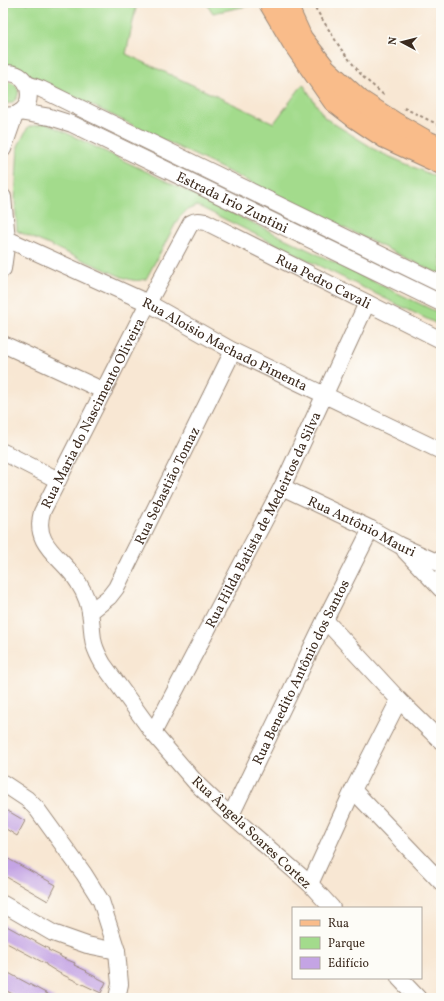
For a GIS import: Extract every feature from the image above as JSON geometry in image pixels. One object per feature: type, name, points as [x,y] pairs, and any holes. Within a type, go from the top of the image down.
[{"type":"main road","points":[[269,3],[292,42],[333,101],[354,118],[385,138],[441,164]]},
{"type":"main road","points":[[286,3],[302,38],[326,69],[360,100],[428,142],[441,147]]},
{"type":"street","name":"Estrada Irio Zuntini","points":[[6,72],[18,76],[23,79],[26,84],[41,89],[441,284]]},
{"type":"street","points":[[3,149],[13,114],[25,108],[28,102],[29,90],[26,84]]},
{"type":"street","name":"Estrada Irio Zuntini","points":[[13,114],[50,116],[72,124],[441,303]]},
{"type":"street","points":[[3,197],[7,239],[3,269]]},
{"type":"street","name":"Rua Maria do Nascimento Oliveira","points":[[41,533],[40,522],[42,512],[148,302],[191,223],[194,221],[206,222]]},
{"type":"street","name":"Rua Pedro Cavali","points":[[206,222],[441,340]]},
{"type":"street","name":"Rua Aloísio Machado Pimenta","points":[[7,239],[148,302],[233,352],[441,451]]},
{"type":"street","name":"Rua Hilda Batista de Medeirtos da Silva","points":[[153,734],[282,487],[367,303]]},
{"type":"street","points":[[3,344],[104,391]]},
{"type":"street","name":"Rua Sebastião Tomaz","points":[[90,612],[109,597],[116,588],[233,352]]},
{"type":"street","points":[[3,452],[58,480]]},
{"type":"street","name":"Rua Antônio Mauri","points":[[282,487],[371,529],[399,545],[441,564]]},
{"type":"street","name":"Rua Benedito Antônio dos Santos","points":[[230,815],[371,529]]},
{"type":"street","name":"Rua Ângela Soares Cortez","points":[[41,533],[48,548],[70,571],[84,594],[92,620],[94,644],[103,664],[153,734],[197,784],[230,815],[310,884],[331,907]]},
{"type":"street","points":[[399,545],[441,588]]},
{"type":"street","points":[[325,620],[399,700],[441,741]]},
{"type":"street","points":[[310,884],[353,790],[399,700]]},
{"type":"street","points":[[3,783],[27,799],[37,809],[101,901],[117,951],[120,984],[117,998]]},
{"type":"street","points":[[353,790],[441,882]]},
{"type":"street","points":[[3,904],[53,933],[87,945],[117,951]]},
{"type":"street","points":[[400,979],[418,998]]},
{"type":"path","points":[[312,3],[341,48],[363,77],[386,96]]},
{"type":"path","points":[[404,108],[441,126]]},
{"type":"green space","points":[[3,3],[137,3],[126,54],[274,123],[303,84],[325,118],[379,152],[441,179],[441,275],[3,62]]},
{"type":"green space","points":[[206,3],[257,3],[257,4],[213,13]]},
{"type":"green space","points":[[8,82],[17,87],[18,95],[13,102],[3,103],[3,84]]},
{"type":"green space","points":[[46,123],[441,314],[441,326],[198,206],[187,210],[178,219],[146,279],[139,280],[131,280],[122,277],[17,231],[15,200],[18,146],[28,127]]},
{"type":"building","points":[[3,808],[25,821],[17,836],[3,827]]},
{"type":"building","points":[[3,856],[56,885],[48,901],[3,875]]},
{"type":"building","points":[[3,924],[49,949],[48,950],[75,963],[74,965],[106,982],[101,993],[59,973],[46,964],[3,941]]},
{"type":"building","points":[[3,970],[55,998],[20,998],[3,989]]}]
